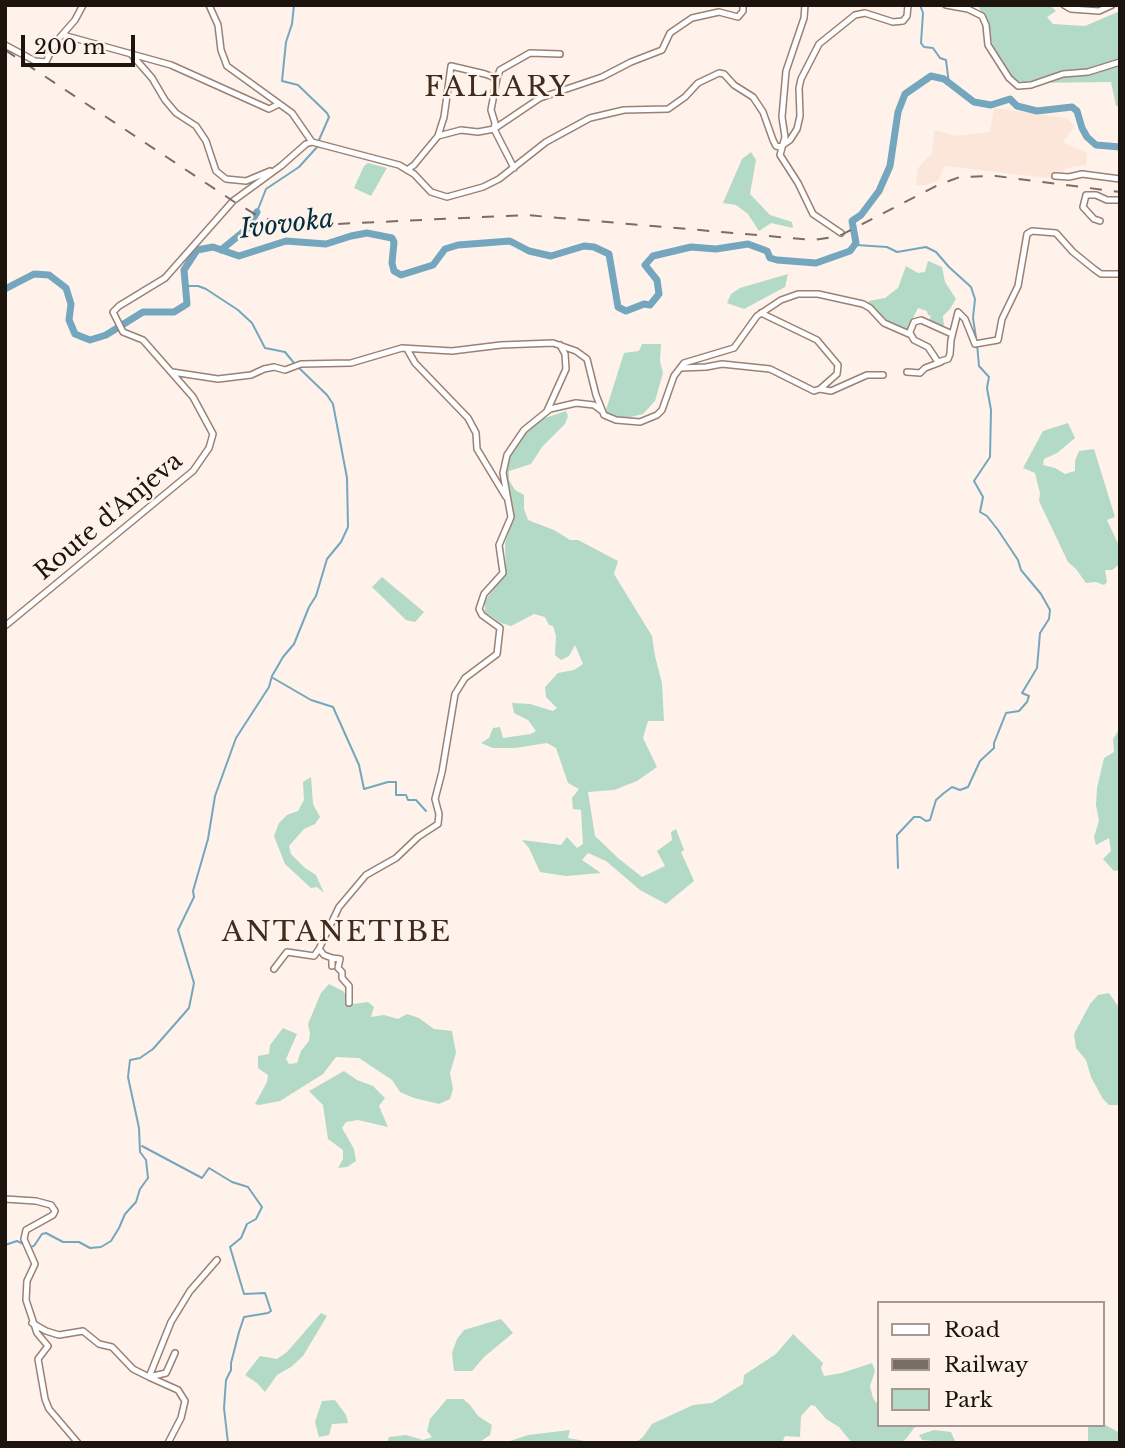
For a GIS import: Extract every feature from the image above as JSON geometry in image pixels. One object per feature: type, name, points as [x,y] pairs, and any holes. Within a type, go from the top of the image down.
[{"type":"street","points":[[5,45],[35,61],[46,62],[55,43],[75,20],[83,5]]},
{"type":"street","points":[[209,5],[218,26],[221,50],[227,66],[300,122],[315,143]]},
{"type":"street","points":[[438,136],[461,130],[494,130],[540,97],[602,77],[662,50],[670,33],[692,18],[719,12],[738,17],[743,11],[743,5]]},
{"type":"street","points":[[805,5],[804,18],[786,71],[782,117],[785,137],[779,155],[798,183],[813,214],[841,233]]},
{"type":"street","points":[[780,147],[790,140],[797,130],[801,79],[819,44],[855,15],[865,13],[893,22],[903,21],[907,16],[908,5]]},
{"type":"street","points":[[946,5],[968,9],[982,16],[988,45],[1009,78],[1018,86],[1031,85],[1063,74],[1088,72],[1120,62]]},
{"type":"street","points":[[1064,5],[1071,9],[1099,11],[1112,5]]},
{"type":"street","points":[[63,35],[171,65],[269,109],[279,104]]},
{"type":"street","points":[[514,168],[494,130],[491,110],[500,70],[530,53],[560,54]]},
{"type":"street","points":[[131,54],[152,78],[176,113],[196,127],[206,141],[216,171],[226,179],[246,181],[281,166],[300,148],[306,133]]},
{"type":"street","points":[[407,170],[438,136],[444,117],[451,66],[485,74],[492,77],[496,83]]},
{"type":"street","points":[[300,148],[315,143],[388,162],[414,174],[431,192],[447,197],[483,187],[514,168],[546,142],[590,118],[624,110],[668,109],[698,83],[719,73],[753,97],[763,112],[772,140],[780,147]]},
{"type":"street","name":"Route d'Anjeva","points":[[5,626],[193,471],[209,448],[213,434],[193,397],[143,340],[123,332],[113,312],[164,278],[233,201],[281,166]]},
{"type":"street","points":[[1055,176],[1082,174],[1120,179]]},
{"type":"street","points":[[1100,220],[1094,219],[1083,207],[1086,195],[1120,200]]},
{"type":"street","points":[[908,372],[920,373],[925,368],[948,359],[957,313],[960,312],[977,344],[998,340],[1002,319],[1018,286],[1027,234],[1032,231],[1056,233],[1101,274],[1120,276]]},
{"type":"street","points":[[274,969],[287,952],[314,956],[339,907],[366,875],[396,858],[418,837],[438,824],[439,814],[435,799],[441,781],[455,694],[465,678],[497,654],[500,628],[482,615],[480,602],[503,573],[499,545],[509,525],[510,506],[503,473],[507,455],[524,430],[547,411],[560,405],[576,403],[594,405],[616,420],[640,422],[657,415],[667,401],[678,369],[691,360],[734,348],[757,316],[781,300],[799,294],[818,294],[863,304],[884,323],[904,333],[910,333]]},
{"type":"street","points":[[761,313],[817,340],[829,353],[839,369],[820,389]]},
{"type":"street","points":[[941,362],[936,360],[925,345],[914,340],[910,333],[914,322],[921,320],[952,334]]},
{"type":"street","points":[[172,372],[218,379],[251,375],[264,369],[292,369],[301,364],[351,363],[402,348],[452,351],[545,342],[576,351],[587,359],[602,411]]},
{"type":"street","points":[[547,411],[566,369],[565,354],[560,345]]},
{"type":"street","points":[[407,349],[415,363],[468,418],[476,433],[477,449],[510,506]]},
{"type":"street","points":[[678,369],[722,364],[770,369],[810,390],[831,391],[867,375],[883,375]]},
{"type":"street","points":[[319,949],[324,955],[340,959],[338,968],[349,987],[349,1003]]},
{"type":"street","points":[[332,958],[332,966]]},
{"type":"street","points":[[5,1199],[36,1201],[51,1205],[55,1210],[53,1215],[26,1230],[24,1239],[35,1264],[27,1281],[26,1300],[37,1333],[48,1346],[38,1359],[45,1399],[49,1409],[78,1443]]},
{"type":"street","points":[[149,1377],[171,1322],[190,1291],[217,1260]]},
{"type":"street","points":[[32,1322],[59,1335],[83,1331],[99,1344],[112,1347],[133,1369],[178,1390],[186,1402],[168,1443]]},
{"type":"street","points":[[149,1377],[166,1373],[176,1353]]},
{"type":"shaded area","points":[[994,108],[1066,118],[1075,126],[1063,142],[1087,153],[1086,165],[1066,168],[1056,179],[946,166],[939,180],[926,185],[916,185],[918,168],[932,153],[934,130],[957,136],[990,132]]},
{"type":"green space","points":[[978,5],[1050,5],[1056,11],[1047,17],[1053,24],[1085,26],[1120,11],[1120,106],[1116,106],[1111,82],[1028,83],[1013,80],[994,51],[988,26]]},
{"type":"green space","points":[[751,152],[756,160],[750,194],[770,215],[792,222],[793,228],[771,223],[759,231],[748,214],[736,205],[723,203],[742,159]]},
{"type":"green space","points":[[368,163],[387,168],[371,196],[354,188]]},
{"type":"green space","points":[[928,261],[942,267],[945,282],[956,299],[943,316],[944,327],[928,322],[931,316],[927,311],[918,308],[906,332],[877,316],[868,305],[869,301],[885,298],[898,288],[906,266],[918,273],[925,272]]},
{"type":"green space","points":[[788,274],[785,287],[744,309],[727,303],[731,294],[740,288]]},
{"type":"green space","points":[[642,344],[661,344],[660,361],[663,373],[655,401],[643,414],[616,418],[605,413],[624,353],[639,351]]},
{"type":"green space","points":[[566,411],[568,416],[565,424],[542,447],[531,464],[509,471],[509,480],[515,490],[524,495],[524,509],[528,520],[554,530],[570,540],[578,540],[618,561],[614,574],[652,636],[662,683],[664,721],[648,721],[643,738],[657,767],[637,781],[614,790],[588,792],[595,836],[642,877],[665,866],[657,851],[672,840],[671,832],[676,829],[684,850],[681,852],[694,881],[666,904],[640,890],[606,861],[588,853],[582,860],[601,873],[566,876],[540,872],[529,848],[522,840],[561,845],[567,837],[577,848],[583,844],[581,810],[573,809],[572,798],[579,789],[568,783],[556,748],[547,743],[493,748],[481,743],[489,738],[493,728],[500,727],[503,738],[536,731],[528,720],[514,713],[512,703],[530,704],[553,711],[557,708],[546,697],[545,687],[558,673],[574,670],[583,664],[575,645],[569,656],[561,660],[555,655],[556,636],[553,626],[549,625],[545,617],[534,614],[511,626],[485,612],[485,601],[506,572],[505,543],[513,520],[511,502],[499,479],[511,451],[527,430],[539,420]]},
{"type":"green space","points":[[1068,423],[1075,438],[1057,453],[1044,459],[1043,465],[1065,474],[1075,471],[1079,451],[1094,449],[1115,517],[1107,520],[1120,548],[1120,564],[1112,570],[1105,570],[1107,582],[1104,585],[1086,583],[1068,562],[1039,501],[1040,493],[1035,473],[1023,468],[1043,431]]},
{"type":"green space","points":[[382,577],[424,612],[415,622],[406,620],[372,587]]},
{"type":"green space","points":[[1120,728],[1120,870],[1114,871],[1103,859],[1111,851],[1109,838],[1096,845],[1094,837],[1099,821],[1097,788],[1104,758],[1114,752],[1113,739]]},
{"type":"green space","points":[[311,777],[313,804],[320,817],[315,824],[304,829],[289,846],[291,854],[316,875],[324,893],[317,887],[311,888],[285,864],[274,836],[279,823],[287,815],[298,811],[304,800],[303,782]]},
{"type":"green space","points":[[329,984],[343,991],[353,1004],[368,1002],[374,1007],[371,1017],[384,1015],[398,1019],[407,1014],[419,1018],[434,1029],[452,1031],[456,1053],[450,1073],[453,1089],[450,1099],[439,1104],[414,1098],[400,1092],[392,1080],[359,1058],[336,1057],[323,1074],[280,1101],[255,1104],[268,1075],[258,1068],[258,1056],[269,1054],[270,1045],[283,1028],[297,1034],[286,1059],[289,1064],[297,1063],[301,1051],[309,1041],[308,1024],[321,993]]},
{"type":"green space","points":[[1109,993],[1120,1009],[1120,1105],[1109,1105],[1103,1099],[1091,1077],[1086,1060],[1076,1048],[1074,1034],[1090,1004],[1098,995]]},
{"type":"green space","points":[[344,1071],[373,1086],[385,1098],[379,1106],[388,1127],[358,1120],[346,1122],[342,1128],[354,1149],[356,1161],[347,1167],[338,1168],[343,1159],[343,1150],[328,1139],[323,1105],[309,1091]]},
{"type":"green space","points":[[321,1313],[327,1316],[303,1356],[277,1375],[265,1392],[245,1375],[260,1356],[277,1359],[287,1352]]},
{"type":"green space","points":[[501,1319],[513,1333],[484,1357],[472,1371],[454,1371],[452,1353],[464,1330]]},
{"type":"green space","points":[[793,1334],[823,1363],[821,1368],[824,1376],[872,1363],[875,1371],[870,1386],[876,1402],[876,1427],[916,1427],[900,1443],[852,1443],[839,1427],[811,1405],[801,1416],[800,1437],[785,1436],[782,1443],[635,1443],[652,1424],[693,1405],[712,1403],[743,1384],[744,1375],[776,1354]]},
{"type":"green space","points":[[447,1399],[463,1399],[478,1416],[492,1425],[490,1435],[478,1443],[387,1443],[389,1437],[406,1435],[423,1440],[432,1437],[427,1431],[430,1419]]},
{"type":"green space","points":[[335,1400],[346,1415],[348,1423],[332,1424],[329,1435],[319,1437],[315,1422],[322,1401]]},
{"type":"green space","points":[[1104,1424],[1120,1433],[1120,1443],[1088,1443],[1088,1428],[1104,1427]]},
{"type":"green space","points":[[570,1430],[568,1438],[596,1443],[504,1443],[528,1435]]},
{"type":"green space","points":[[934,1430],[951,1432],[956,1443],[922,1440],[919,1435]]},
{"type":"waterway","points":[[294,5],[286,42],[282,81],[298,85],[327,113],[329,117],[319,140]]},
{"type":"waterway","points":[[920,5],[923,13],[921,43],[924,47],[933,48],[940,58],[946,60],[949,84]]},
{"type":"waterway","name":"Ivovoka","points":[[5,289],[34,274],[49,275],[66,288],[71,304],[69,320],[75,334],[90,340],[106,335],[143,312],[174,312],[187,304],[184,270],[197,250],[213,247],[239,256],[286,241],[326,244],[367,233],[392,238],[392,263],[394,271],[401,275],[433,265],[445,249],[458,245],[510,241],[529,251],[551,256],[584,246],[594,247],[609,254],[618,307],[626,311],[644,304],[650,305],[659,294],[657,280],[645,265],[653,256],[691,247],[716,249],[748,244],[767,251],[770,258],[777,260],[816,263],[850,251],[856,243],[852,221],[861,215],[879,191],[890,166],[898,112],[905,94],[931,76],[944,79],[974,102],[991,105],[1010,99],[1017,106],[1037,111],[1072,107],[1077,111],[1087,137],[1096,145],[1120,147]]},
{"type":"waterway","points":[[257,212],[266,189],[299,167],[318,146]]},
{"type":"waterway","points":[[221,250],[248,228],[257,212]]},
{"type":"waterway","points":[[856,245],[887,247],[897,252],[926,247],[936,252],[971,287],[975,299],[973,318],[976,338]]},
{"type":"waterway","points":[[185,286],[206,289],[238,310],[252,323],[265,348],[285,352],[294,363]]},
{"type":"waterway","points":[[898,868],[897,835],[914,817],[930,820],[936,800],[952,787],[960,790],[968,787],[980,761],[994,748],[1006,713],[1019,711],[1027,702],[1029,696],[1022,693],[1037,668],[1040,633],[1049,619],[1050,610],[1041,594],[1021,570],[1018,560],[998,530],[987,516],[980,512],[983,497],[974,481],[990,457],[991,410],[987,388],[989,377],[979,366],[977,344]]},
{"type":"waterway","points":[[5,1245],[17,1241],[34,1246],[42,1234],[46,1233],[63,1242],[79,1242],[90,1248],[101,1247],[111,1241],[148,1178],[146,1160],[140,1152],[139,1128],[128,1077],[130,1060],[140,1058],[153,1049],[189,1008],[194,983],[178,930],[194,897],[193,891],[208,839],[215,796],[236,738],[269,687],[283,657],[294,644],[316,596],[327,559],[341,542],[348,527],[347,478],[333,404],[298,367]]},
{"type":"waterway","points":[[273,678],[311,700],[333,707],[359,765],[364,789],[396,782],[396,795],[406,795],[408,800],[416,800],[426,811]]},
{"type":"waterway","points":[[142,1146],[202,1178],[209,1168],[232,1182],[248,1187],[262,1207],[256,1219],[247,1224],[241,1238],[230,1247],[244,1294],[265,1293],[271,1311],[244,1317],[239,1332],[231,1370],[226,1380],[224,1408],[228,1443]]},
{"type":"railway","points":[[5,50],[233,201],[258,216],[284,224],[315,225],[526,215],[814,240],[839,236],[938,185],[960,177],[996,176],[1120,192]]},
{"type":"district","name":"FALIARY","points":[[498,88]]},
{"type":"district","name":"ANTANETIBE","points":[[337,933]]}]
